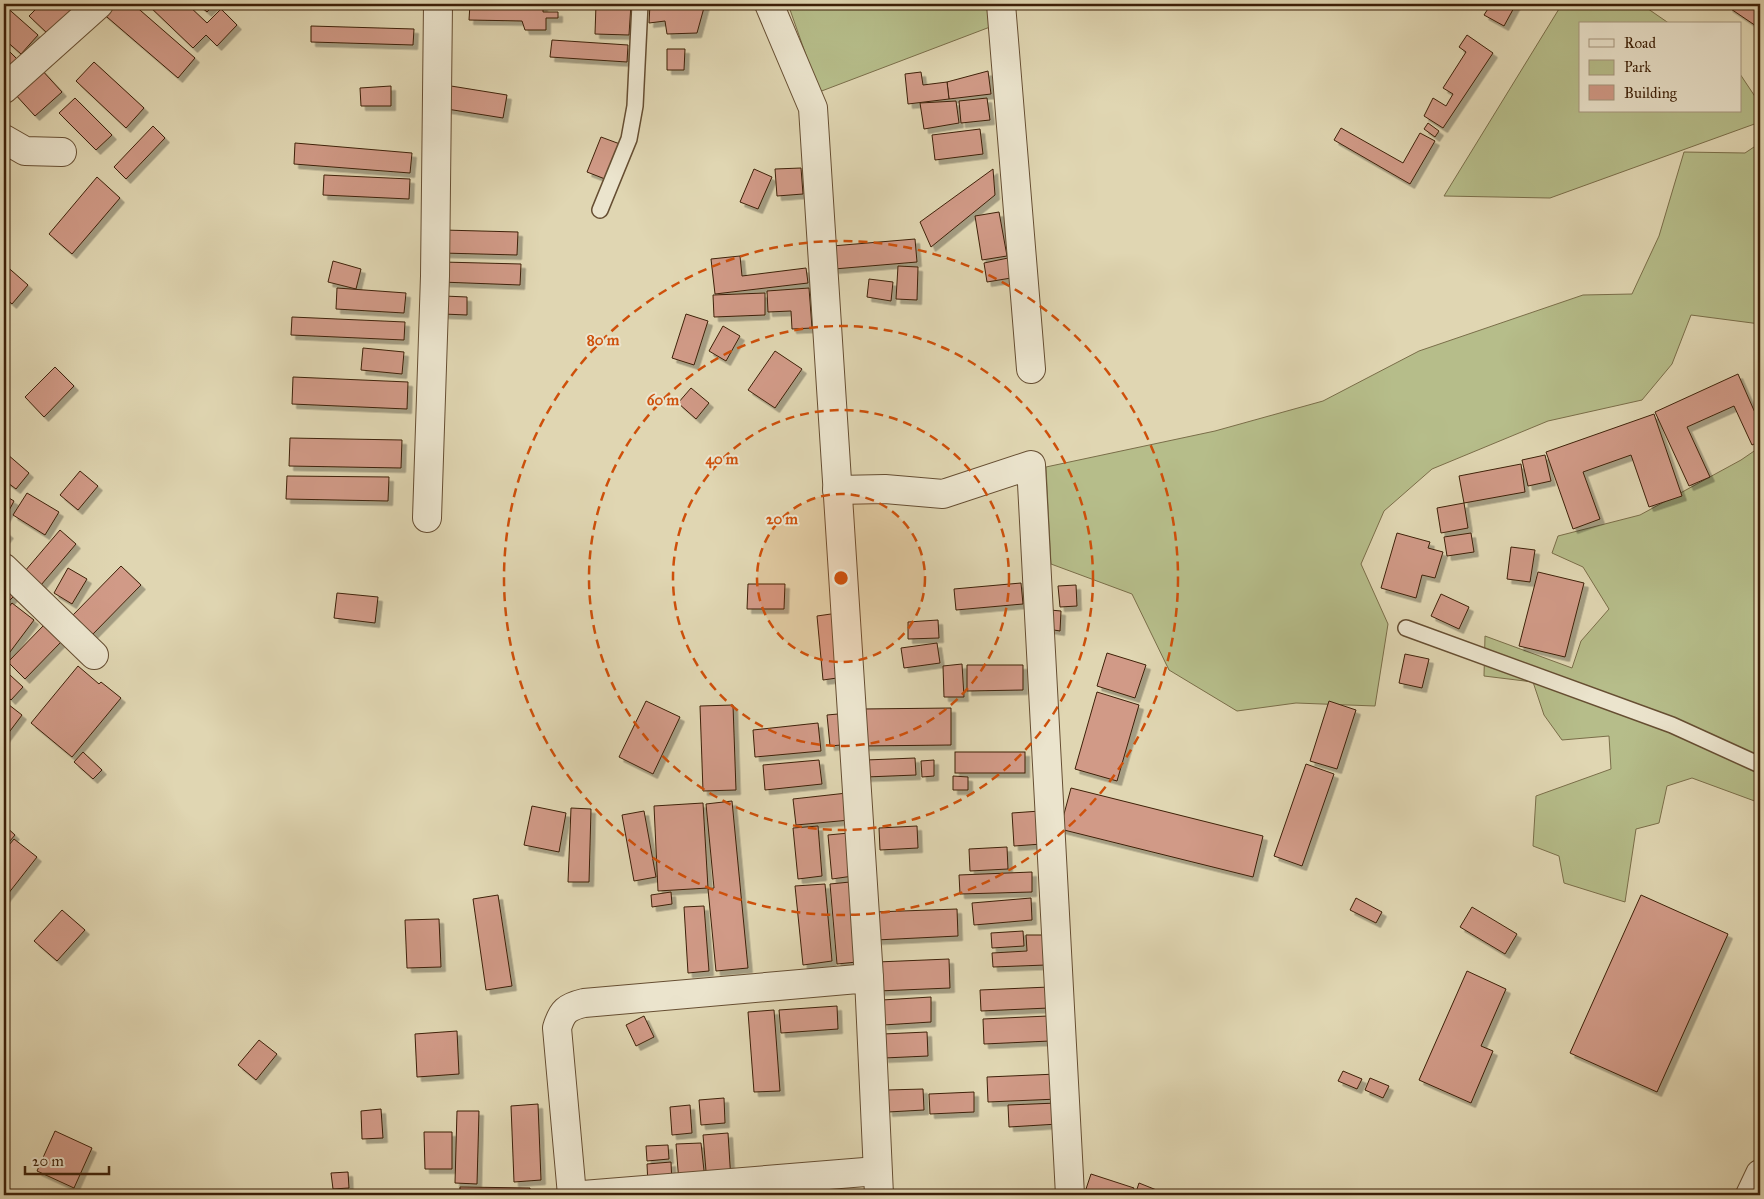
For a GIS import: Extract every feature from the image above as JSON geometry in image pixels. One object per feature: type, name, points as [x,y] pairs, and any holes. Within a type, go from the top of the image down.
[{"type":"street","points":[[4,89],[99,4]]},
{"type":"street","points":[[427,518],[435,276],[438,4]]},
{"type":"street","points":[[583,1195],[878,1183],[869,978],[813,108],[769,4]]},
{"type":"street","points":[[1001,4],[1031,370]]},
{"type":"street","points":[[4,139],[25,151],[62,152]]},
{"type":"street","points":[[837,490],[884,489],[943,494],[1031,465],[1070,1195]]},
{"type":"street","points":[[4,568],[94,655]]},
{"type":"street","points":[[572,1195],[556,1028],[566,1009],[584,1002],[869,978]]},
{"type":"street","points":[[1750,1195],[1760,1174]]},
{"type":"lane","points":[[600,210],[629,139],[635,106],[640,4]]},
{"type":"lane","points":[[1406,628],[1672,725],[1760,765]]},
{"type":"green space","points":[[788,4],[988,4],[990,27],[819,92]]},
{"type":"green space","points":[[1562,4],[1641,4],[1667,22],[1579,22],[1579,112],[1742,112],[1742,77],[1760,104],[1760,122],[1550,198],[1444,196]]},
{"type":"green space","points":[[1760,143],[1760,324],[1691,315],[1672,364],[1642,400],[1548,421],[1432,469],[1384,511],[1361,564],[1388,624],[1375,706],[1296,703],[1237,711],[1169,670],[1132,594],[1051,564],[1046,467],[1215,431],[1323,401],[1419,351],[1583,295],[1632,294],[1659,236],[1684,152],[1745,153]]},
{"type":"green space","points":[[1760,447],[1760,803],[1692,778],[1667,786],[1659,823],[1636,829],[1625,902],[1564,883],[1559,856],[1533,846],[1536,796],[1611,769],[1609,736],[1562,740],[1544,715],[1533,682],[1484,676],[1485,636],[1572,668],[1581,641],[1609,609],[1583,567],[1552,553],[1558,536],[1640,515],[1741,460]]},
{"type":"building","points":[[41,4],[77,4],[48,34],[29,16]]},
{"type":"building","points":[[106,4],[133,4],[195,58],[178,78],[100,11]]},
{"type":"building","points":[[147,4],[187,4],[207,23],[221,9],[237,25],[217,46],[206,35],[193,48]]},
{"type":"building","points":[[198,4],[215,4],[207,12]]},
{"type":"building","points":[[470,4],[543,4],[543,12],[558,12],[558,18],[546,18],[546,30],[525,30],[522,21],[469,20]]},
{"type":"building","points":[[596,4],[631,4],[629,35],[595,34]]},
{"type":"building","points":[[650,4],[705,4],[697,33],[667,34],[665,21],[649,23]]},
{"type":"building","points":[[1491,4],[1516,4],[1504,26],[1484,15]]},
{"type":"building","points":[[1730,4],[1760,4],[1759,28],[1728,7]]},
{"type":"building","points":[[4,5],[38,35],[21,54],[4,39]]},
{"type":"building","points":[[311,26],[414,29],[413,45],[311,42]]},
{"type":"building","points":[[1467,35],[1493,53],[1443,128],[1424,116],[1433,98],[1446,106],[1453,94],[1443,88],[1466,52],[1459,47]]},
{"type":"building","points":[[552,40],[628,45],[627,62],[550,57]]},
{"type":"building","points":[[667,49],[685,49],[684,70],[667,70]]},
{"type":"building","points":[[9,51],[18,60],[4,74],[4,57]]},
{"type":"building","points":[[94,62],[144,108],[126,128],[76,81]]},
{"type":"building","points":[[40,68],[62,92],[35,116],[14,93]]},
{"type":"building","points":[[988,71],[991,94],[949,99],[947,82]]},
{"type":"building","points":[[921,72],[923,85],[947,82],[949,99],[908,104],[905,74]]},
{"type":"building","points":[[391,86],[391,106],[361,106],[360,88]]},
{"type":"building","points":[[451,86],[507,95],[503,118],[447,109]]},
{"type":"building","points":[[75,98],[112,135],[96,150],[59,113]]},
{"type":"building","points":[[987,98],[990,120],[961,123],[959,101]]},
{"type":"building","points":[[956,101],[959,123],[924,129],[920,103]]},
{"type":"building","points":[[1428,123],[1439,131],[1435,137],[1424,129]]},
{"type":"building","points":[[153,126],[165,138],[126,179],[114,167]]},
{"type":"building","points":[[1341,128],[1403,163],[1420,133],[1435,141],[1410,184],[1334,140]]},
{"type":"building","points":[[980,129],[983,154],[935,160],[932,135]]},
{"type":"building","points":[[601,137],[620,144],[605,179],[587,172]]},
{"type":"building","points":[[295,143],[412,153],[410,173],[294,164]]},
{"type":"building","points":[[801,168],[803,194],[777,196],[775,169]]},
{"type":"building","points":[[754,169],[772,177],[758,209],[740,202]]},
{"type":"building","points":[[993,169],[995,195],[931,247],[920,222]]},
{"type":"building","points":[[324,175],[410,179],[409,199],[323,195]]},
{"type":"building","points":[[97,177],[120,198],[72,254],[49,234]]},
{"type":"building","points":[[999,212],[1007,256],[982,260],[975,216]]},
{"type":"building","points":[[443,230],[518,232],[517,255],[442,253]]},
{"type":"building","points":[[915,239],[917,262],[834,269],[832,246]]},
{"type":"building","points":[[740,256],[742,276],[806,268],[808,283],[715,294],[711,259]]},
{"type":"building","points":[[1008,258],[1011,278],[987,282],[984,263]]},
{"type":"building","points":[[333,261],[361,269],[356,289],[328,282]]},
{"type":"building","points":[[442,262],[521,264],[520,285],[441,282]]},
{"type":"building","points":[[4,264],[28,285],[12,304],[4,297]]},
{"type":"building","points":[[898,266],[918,267],[917,300],[896,299]]},
{"type":"building","points":[[869,279],[893,282],[891,301],[867,297]]},
{"type":"building","points":[[337,288],[406,293],[404,313],[336,309]]},
{"type":"building","points":[[809,288],[812,328],[792,329],[791,311],[768,312],[767,291]]},
{"type":"building","points":[[765,293],[765,315],[714,317],[713,295]]},
{"type":"building","points":[[444,296],[467,297],[467,315],[443,314]]},
{"type":"building","points":[[686,314],[708,321],[694,365],[672,358]]},
{"type":"building","points":[[292,317],[405,322],[404,340],[291,335]]},
{"type":"building","points":[[723,326],[740,336],[726,361],[709,351]]},
{"type":"building","points":[[363,348],[404,352],[402,374],[361,370]]},
{"type":"building","points":[[775,351],[802,369],[775,408],[748,390]]},
{"type":"building","points":[[55,367],[74,386],[44,417],[25,397]]},
{"type":"building","points":[[1738,374],[1760,424],[1760,441],[1752,445],[1734,406],[1687,427],[1710,477],[1689,486],[1655,412]]},
{"type":"building","points":[[293,377],[408,382],[407,409],[292,404]]},
{"type":"building","points":[[691,388],[709,403],[696,419],[678,403]]},
{"type":"building","points":[[1654,414],[1682,496],[1649,507],[1631,455],[1583,472],[1600,519],[1573,529],[1546,452]]},
{"type":"building","points":[[290,438],[402,440],[401,468],[289,466]]},
{"type":"building","points":[[7,454],[29,473],[16,489],[4,480],[4,457]]},
{"type":"building","points":[[1545,455],[1551,481],[1528,486],[1522,460]]},
{"type":"building","points":[[1521,464],[1525,492],[1464,503],[1459,476]]},
{"type":"building","points":[[80,471],[98,486],[78,510],[60,495]]},
{"type":"building","points":[[287,476],[389,477],[388,501],[286,499]]},
{"type":"building","points":[[27,493],[59,512],[45,535],[13,515]]},
{"type":"building","points":[[4,495],[14,501],[4,520]]},
{"type":"building","points":[[1464,503],[1468,528],[1441,533],[1437,508]]},
{"type":"building","points":[[4,530],[9,534],[4,540]]},
{"type":"building","points":[[60,530],[76,544],[35,592],[19,578]]},
{"type":"building","points":[[1397,533],[1430,542],[1428,548],[1443,552],[1435,578],[1422,575],[1416,598],[1381,588]]},
{"type":"building","points":[[1471,533],[1474,552],[1447,556],[1444,537]]},
{"type":"building","points":[[1511,547],[1535,550],[1530,582],[1507,579]]},
{"type":"building","points":[[121,566],[141,585],[92,635],[72,616]]},
{"type":"building","points":[[68,568],[87,579],[72,604],[54,593]]},
{"type":"building","points":[[1538,572],[1584,583],[1565,657],[1519,646]]},
{"type":"building","points":[[4,580],[17,593],[4,606]]},
{"type":"building","points":[[1021,583],[1023,604],[956,610],[954,589]]},
{"type":"building","points":[[748,584],[785,584],[784,609],[747,609]]},
{"type":"building","points":[[1076,585],[1077,606],[1060,607],[1058,586]]},
{"type":"building","points":[[337,593],[378,597],[375,623],[334,618]]},
{"type":"building","points":[[1441,594],[1469,607],[1459,629],[1431,616]]},
{"type":"building","points":[[12,603],[34,620],[4,660],[4,613]]},
{"type":"building","points":[[1050,610],[1061,611],[1060,631],[1048,629]]},
{"type":"building","points":[[838,613],[844,677],[823,680],[817,616]]},
{"type":"building","points":[[938,620],[939,638],[908,639],[908,622]]},
{"type":"building","points":[[44,625],[61,642],[25,679],[8,662]]},
{"type":"building","points":[[937,643],[940,663],[904,668],[901,648]]},
{"type":"building","points":[[1107,653],[1146,665],[1135,698],[1097,686]]},
{"type":"building","points":[[1405,654],[1429,659],[1422,688],[1399,683]]},
{"type":"building","points":[[962,664],[964,697],[944,697],[943,666]]},
{"type":"building","points":[[967,665],[1023,665],[1023,690],[967,691]]},
{"type":"building","points":[[78,666],[99,684],[101,682],[121,698],[72,757],[31,723]]},
{"type":"building","points":[[10,675],[23,687],[11,700],[4,693],[4,682]]},
{"type":"building","points":[[1097,692],[1139,705],[1117,781],[1075,769]]},
{"type":"building","points":[[4,701],[22,715],[4,739]]},
{"type":"building","points":[[646,701],[680,717],[653,774],[619,757]]},
{"type":"building","points":[[1329,701],[1356,710],[1337,769],[1310,761]]},
{"type":"building","points":[[733,705],[736,790],[703,791],[700,706]]},
{"type":"building","points":[[951,708],[951,745],[862,746],[862,709]]},
{"type":"building","points":[[849,713],[852,744],[830,746],[827,715]]},
{"type":"building","points":[[818,723],[821,751],[755,757],[753,730]]},
{"type":"building","points":[[83,752],[102,770],[93,779],[74,762]]},
{"type":"building","points":[[955,752],[1025,752],[1025,773],[955,773]]},
{"type":"building","points":[[915,758],[916,775],[866,777],[866,760]]},
{"type":"building","points":[[819,760],[822,784],[765,790],[763,765]]},
{"type":"building","points":[[934,760],[934,776],[922,777],[921,761]]},
{"type":"building","points":[[1306,764],[1334,774],[1302,866],[1274,856]]},
{"type":"building","points":[[953,776],[968,777],[968,790],[953,790]]},
{"type":"building","points":[[1071,788],[1263,836],[1253,877],[1060,829]]},
{"type":"building","points":[[847,793],[850,820],[796,825],[793,799]]},
{"type":"building","points":[[732,801],[748,968],[716,971],[708,889],[714,888],[706,804]]},
{"type":"building","points":[[703,803],[708,888],[658,891],[654,806]]},
{"type":"building","points":[[532,806],[566,813],[559,852],[524,845]]},
{"type":"building","points":[[571,808],[591,809],[589,882],[568,882]]},
{"type":"building","points":[[644,811],[656,877],[634,881],[622,815]]},
{"type":"building","points":[[1040,811],[1042,844],[1014,846],[1012,813]]},
{"type":"building","points":[[4,825],[15,835],[4,848]]},
{"type":"building","points":[[818,826],[822,876],[798,879],[793,828]]},
{"type":"building","points":[[917,826],[918,848],[880,850],[879,828]]},
{"type":"building","points":[[849,833],[853,876],[832,879],[828,835]]},
{"type":"building","points":[[14,839],[37,857],[4,899],[4,851]]},
{"type":"building","points":[[1007,847],[1008,869],[970,871],[969,849]]},
{"type":"building","points":[[1032,872],[1032,892],[960,894],[959,875]]},
{"type":"building","points":[[860,881],[867,961],[837,964],[830,884]]},
{"type":"building","points":[[825,884],[832,961],[803,965],[795,886]]},
{"type":"building","points":[[671,892],[672,904],[652,907],[651,895]]},
{"type":"building","points":[[498,895],[512,986],[486,990],[473,899]]},
{"type":"building","points":[[1641,895],[1728,934],[1657,1092],[1570,1053]]},
{"type":"building","points":[[1031,898],[1032,920],[974,925],[972,903]]},
{"type":"building","points":[[1356,898],[1382,912],[1376,923],[1350,910]]},
{"type":"building","points":[[704,906],[709,971],[688,973],[684,907]]},
{"type":"building","points":[[1472,907],[1517,934],[1505,954],[1460,927]]},
{"type":"building","points":[[957,909],[958,936],[876,940],[875,912]]},
{"type":"building","points":[[62,910],[85,930],[57,961],[34,941]]},
{"type":"building","points":[[439,919],[441,967],[407,968],[405,920]]},
{"type":"building","points":[[1023,931],[1024,946],[992,948],[991,933]]},
{"type":"building","points":[[1026,935],[1045,935],[1046,965],[993,967],[992,953],[1027,951]]},
{"type":"building","points":[[949,959],[950,988],[878,991],[877,962]]},
{"type":"building","points":[[1467,971],[1506,989],[1481,1046],[1493,1051],[1471,1103],[1419,1080]]},
{"type":"building","points":[[1049,987],[1049,1008],[981,1011],[980,990]]},
{"type":"building","points":[[931,997],[931,1022],[883,1025],[882,1000]]},
{"type":"building","points":[[837,1006],[838,1029],[781,1033],[779,1010]]},
{"type":"building","points":[[774,1010],[780,1091],[754,1092],[748,1012]]},
{"type":"building","points":[[644,1016],[654,1037],[636,1046],[626,1025]]},
{"type":"building","points":[[1048,1016],[1050,1041],[984,1044],[983,1019]]},
{"type":"building","points":[[457,1031],[459,1074],[417,1077],[415,1034]]},
{"type":"building","points":[[927,1032],[928,1056],[884,1058],[883,1034]]},
{"type":"building","points":[[259,1040],[277,1054],[256,1080],[238,1065]]},
{"type":"building","points":[[1343,1071],[1362,1079],[1357,1089],[1338,1081]]},
{"type":"building","points":[[1057,1074],[1058,1099],[988,1102],[987,1077]]},
{"type":"building","points":[[1370,1078],[1389,1086],[1383,1098],[1365,1090]]},
{"type":"building","points":[[923,1089],[924,1110],[888,1112],[887,1090]]},
{"type":"building","points":[[974,1092],[974,1112],[930,1114],[929,1094]]},
{"type":"building","points":[[724,1098],[725,1123],[701,1125],[699,1100]]},
{"type":"building","points":[[1057,1103],[1058,1124],[1009,1127],[1008,1105]]},
{"type":"building","points":[[538,1104],[541,1180],[514,1182],[511,1106]]},
{"type":"building","points":[[690,1105],[692,1133],[672,1135],[670,1107]]},
{"type":"building","points":[[381,1109],[383,1138],[362,1139],[361,1111]]},
{"type":"building","points":[[457,1111],[479,1111],[477,1184],[455,1183]]},
{"type":"building","points":[[55,1131],[92,1148],[74,1188],[37,1171]]},
{"type":"building","points":[[424,1132],[452,1132],[452,1169],[425,1169]]},
{"type":"building","points":[[728,1133],[731,1181],[707,1183],[703,1135]]},
{"type":"building","points":[[701,1143],[705,1180],[679,1183],[676,1144]]},
{"type":"building","points":[[668,1145],[669,1159],[647,1161],[646,1146]]},
{"type":"building","points":[[671,1162],[672,1185],[648,1186],[647,1164]]},
{"type":"building","points":[[348,1172],[349,1188],[333,1189],[331,1173]]},
{"type":"building","points":[[1091,1174],[1134,1188],[1131,1195],[1094,1195],[1085,1192]]},
{"type":"building","points":[[1139,1183],[1169,1195],[1135,1195]]},
{"type":"building","points":[[460,1187],[530,1188],[530,1195],[460,1195]]}]
